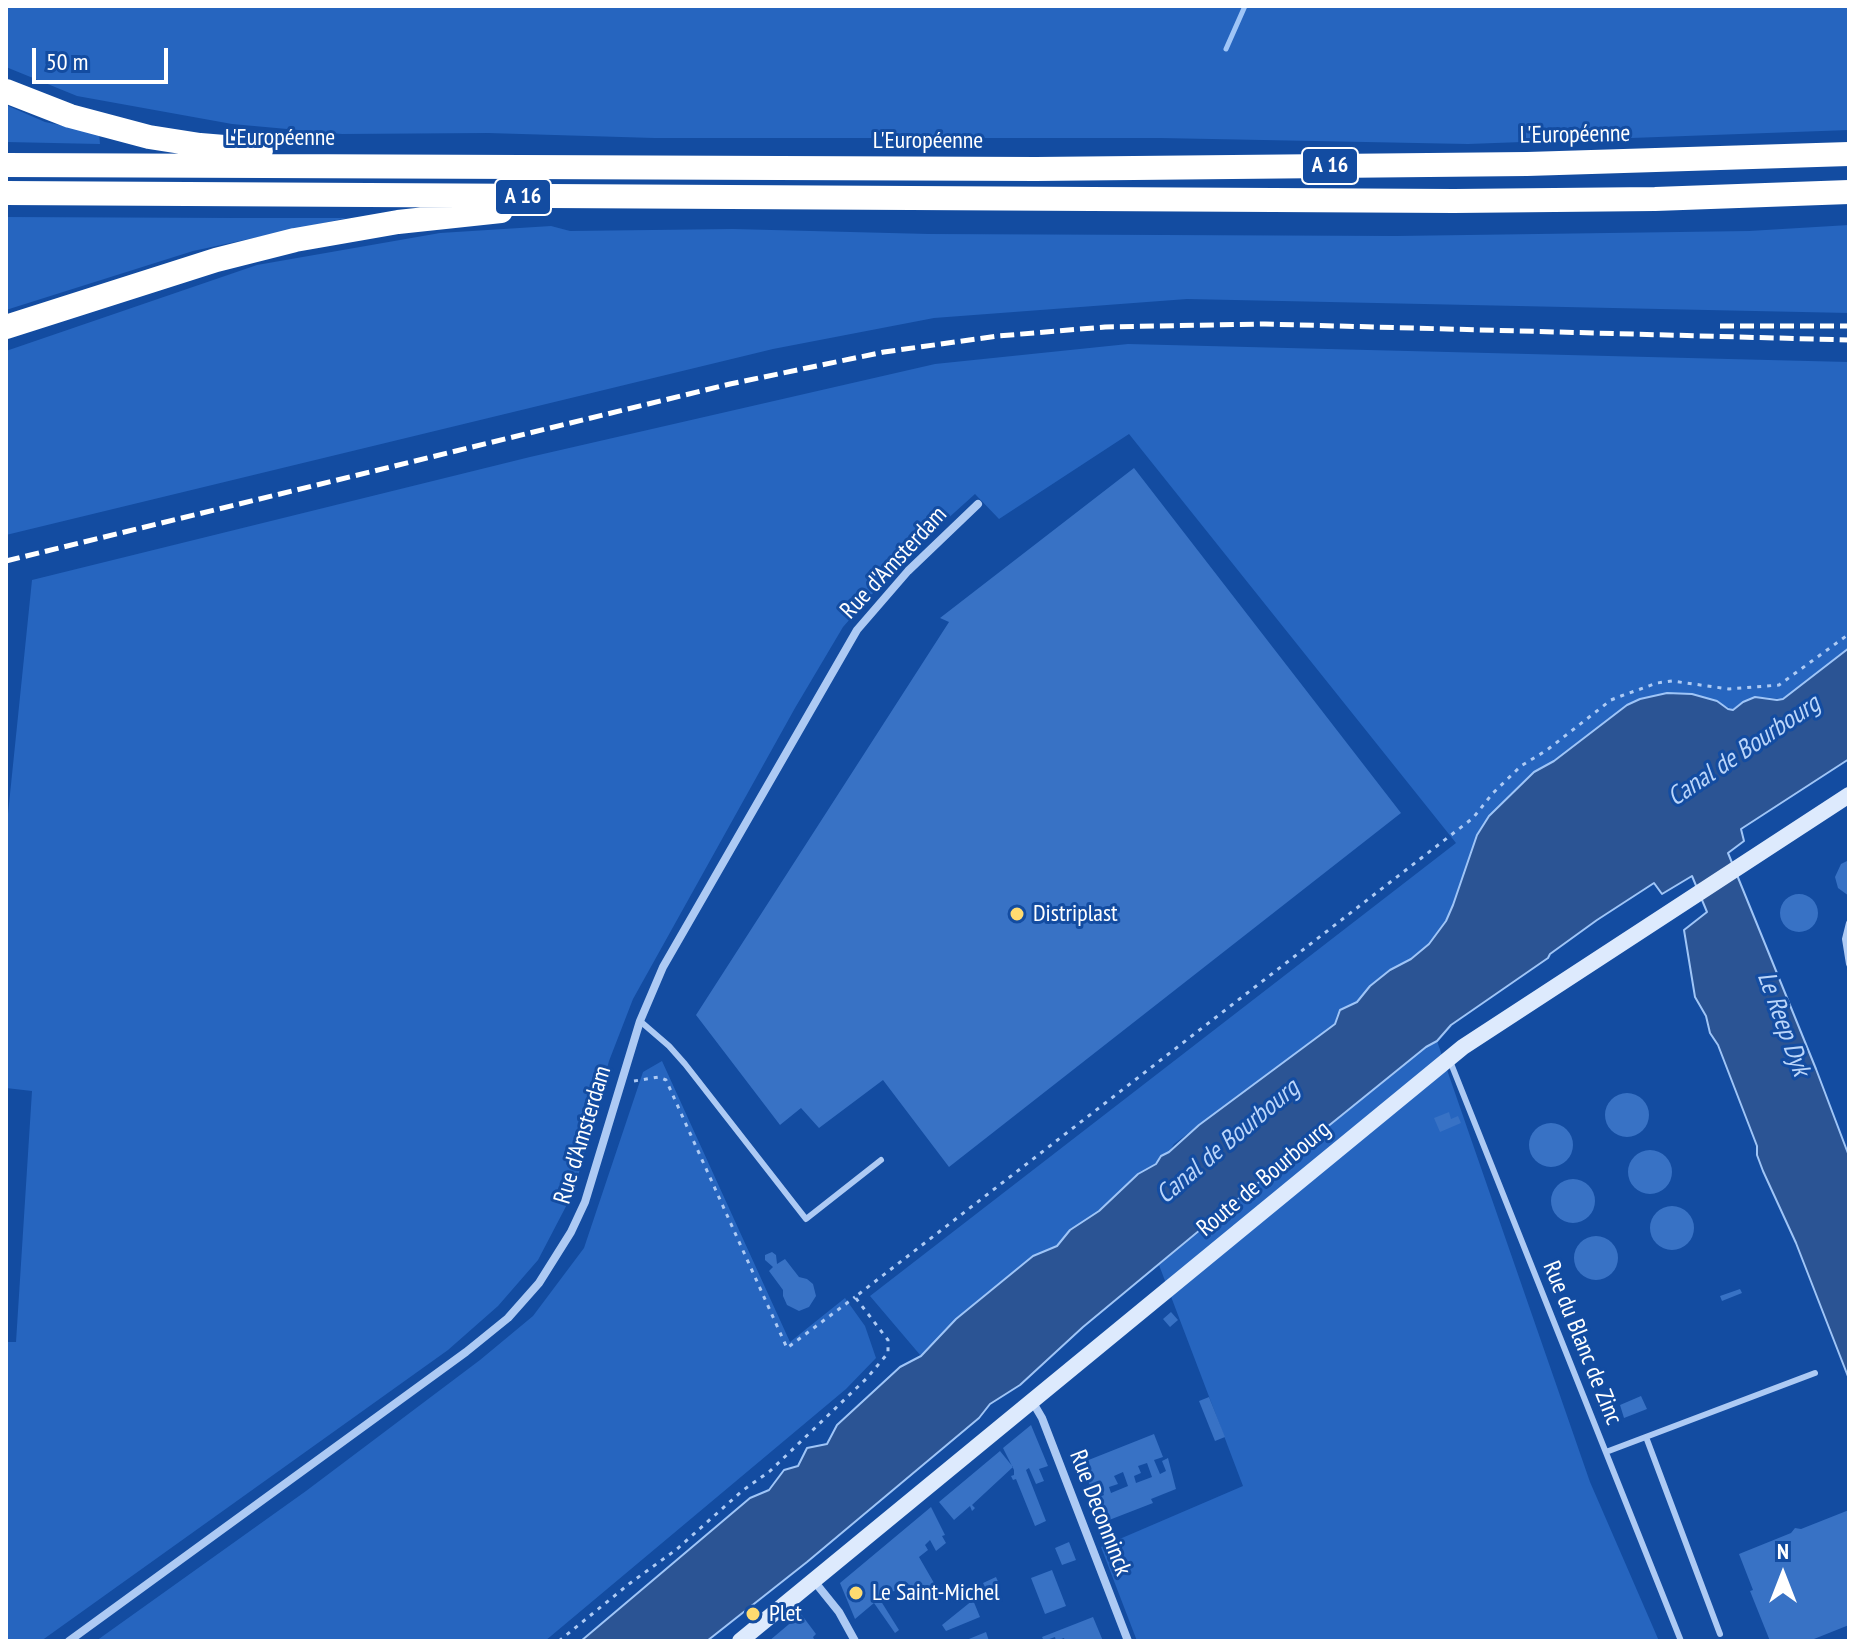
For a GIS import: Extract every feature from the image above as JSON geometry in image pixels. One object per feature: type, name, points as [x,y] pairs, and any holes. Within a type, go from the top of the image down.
[{"type":"highway","points":[[6,91],[54,111],[107,127],[166,140],[236,149],[552,154],[851,168]]},
{"type":"highway","name":"L'Européenne","points":[[6,165],[851,168],[1527,164],[1849,154]]},
{"type":"highway","name":"A 16","points":[[6,193],[1547,201],[1849,192]]},
{"type":"highway","points":[[6,327],[243,252],[417,219],[522,210],[1040,200]]},
{"type":"main road","name":"Route de Bourbourg","points":[[740,1641],[1449,1058],[1494,1025],[1849,795]]},
{"type":"street","name":"Rue d'Amsterdam","points":[[69,1641],[466,1352],[519,1307],[548,1270],[578,1218],[640,1021],[663,967],[853,637],[908,571],[978,504]]},
{"type":"street","name":"Rue Deconninck","points":[[1032,1400],[1042,1418],[1128,1641]]},
{"type":"street","points":[[813,1580],[839,1612],[855,1641]]},
{"type":"lane","points":[[1849,923],[1845,939],[1849,964]]},
{"type":"lane","points":[[640,1021],[685,1064],[806,1219],[881,1160]]},
{"type":"lane","name":"Rue du Blanc de Zinc","points":[[1449,1058],[1681,1641]]},
{"type":"lane","points":[[1606,1452],[1815,1373]]},
{"type":"lane","points":[[1646,1437],[1720,1634]]},
{"type":"path","points":[[620,1083],[647,1077],[666,1080],[787,1348],[1473,818],[1521,766],[1547,750],[1611,700],[1657,683],[1672,681],[1729,689],[1779,685],[1849,634]]},
{"type":"path","points":[[559,1641],[770,1471],[867,1378],[888,1353],[888,1340],[855,1297]]},
{"type":"shaded area","points":[[6,6],[1849,6],[1849,130],[1468,144],[1160,138],[654,138],[488,133],[342,134],[232,124],[77,96],[6,67]]},
{"type":"shaded area","points":[[6,105],[45,122],[99,133],[100,144],[6,142]]},
{"type":"shaded area","points":[[6,217],[347,218],[193,251],[6,310]]},
{"type":"shaded area","points":[[1849,225],[1849,313],[1187,299],[934,318],[773,349],[6,535],[6,351],[257,265],[440,233],[551,226],[570,231],[733,229],[929,234],[1396,236],[1749,231]]},
{"type":"shaded area","points":[[1128,344],[1849,362],[1849,648],[1783,699],[1762,697],[1738,705],[1734,710],[1705,697],[1675,693],[1659,694],[1627,705],[1554,761],[1534,772],[1489,816],[1477,835],[1454,905],[1429,944],[1370,986],[1357,1002],[1337,1015],[1335,1024],[1174,1144],[1156,1164],[1137,1174],[1099,1211],[1070,1230],[1057,1246],[1033,1256],[956,1319],[921,1356],[870,1296],[1456,843],[1129,434],[999,519],[975,494],[904,558],[843,627],[795,708],[633,999],[609,1061],[574,1191],[538,1260],[498,1306],[448,1350],[41,1641],[6,1641],[6,1342],[16,1342],[32,1091],[6,1088],[6,833],[32,580],[530,457],[935,364]]},
{"type":"shaded area","points":[[1437,1041],[1590,1482],[1659,1641],[1137,1641],[1101,1547],[1243,1486],[1159,1265]]},
{"type":"shaded area","points":[[662,1061],[790,1342],[845,1298],[865,1326],[876,1358],[846,1389],[545,1641],[96,1641],[306,1491],[480,1360],[533,1316],[584,1248],[643,1072]]},
{"type":"water","points":[[1849,648],[1849,759],[1741,829],[1744,841],[1728,853],[1849,1156],[1849,1379],[1796,1243],[1763,1171],[1757,1146],[1718,1045],[1695,997],[1684,930],[1707,912],[1692,876],[1662,894],[1654,883],[1451,1025],[1437,1041],[1206,1225],[1083,1327],[1020,1385],[990,1404],[979,1418],[707,1641],[581,1641],[750,1498],[769,1490],[784,1470],[798,1466],[807,1448],[827,1444],[837,1425],[900,1367],[921,1356],[956,1319],[1033,1256],[1057,1246],[1070,1230],[1099,1211],[1138,1174],[1156,1164],[1161,1156],[1199,1125],[1335,1024],[1340,1010],[1357,1002],[1370,986],[1429,944],[1446,921],[1477,835],[1489,816],[1534,772],[1554,761],[1627,705],[1640,699],[1667,693],[1692,694],[1717,701],[1733,710],[1755,697],[1783,699]]},
{"type":"building","name":"Distriplast","points":[[1134,468],[1401,813],[949,1167],[883,1080],[819,1128],[801,1108],[780,1125],[696,1015],[949,622],[940,618]]},
{"type":"building","points":[[1849,860],[1849,896],[1838,888],[1835,877],[1841,864]]},
{"type":"building","points":[[1799,894],[1812,900],[1818,913],[1812,926],[1799,932],[1786,926],[1780,913],[1786,900]]},
{"type":"building","points":[[1627,1093],[1643,1099],[1649,1115],[1643,1131],[1627,1137],[1611,1131],[1605,1115],[1611,1099]]},
{"type":"building","points":[[1449,1112],[1451,1119],[1458,1116],[1461,1123],[1440,1132],[1434,1118]]},
{"type":"building","points":[[1551,1123],[1567,1129],[1573,1145],[1567,1161],[1551,1167],[1535,1161],[1529,1145],[1535,1129]]},
{"type":"building","points":[[1650,1150],[1666,1156],[1672,1172],[1666,1188],[1650,1194],[1634,1188],[1628,1172],[1634,1156]]},
{"type":"building","points":[[1573,1179],[1589,1185],[1595,1201],[1589,1217],[1573,1223],[1557,1217],[1551,1201],[1557,1185]]},
{"type":"building","points":[[1672,1206],[1688,1212],[1694,1228],[1688,1244],[1672,1250],[1656,1244],[1650,1228],[1656,1212]]},
{"type":"building","points":[[1596,1236],[1612,1242],[1618,1258],[1612,1274],[1596,1280],[1580,1274],[1574,1258],[1580,1242]]},
{"type":"building","points":[[772,1252],[776,1255],[777,1264],[785,1259],[799,1277],[813,1284],[816,1296],[809,1307],[799,1311],[787,1305],[783,1290],[769,1271],[773,1267],[765,1260],[765,1255]]},
{"type":"building","points":[[1740,1289],[1742,1293],[1722,1301],[1720,1296]]},
{"type":"building","points":[[1171,1312],[1178,1320],[1170,1327],[1163,1319]]},
{"type":"building","points":[[1641,1396],[1647,1409],[1624,1418],[1620,1405]]},
{"type":"building","points":[[1209,1397],[1225,1437],[1215,1441],[1199,1401]]},
{"type":"building","points":[[1031,1425],[1048,1466],[1039,1469],[1044,1481],[1036,1484],[1029,1468],[1026,1470],[1046,1521],[1035,1526],[1016,1479],[1013,1480],[1011,1476],[1014,1470],[1003,1448]]},
{"type":"building","points":[[1154,1434],[1163,1457],[1154,1460],[1160,1474],[1166,1471],[1162,1461],[1168,1458],[1176,1489],[1151,1499],[1153,1503],[1104,1522],[1095,1499],[1104,1495],[1102,1490],[1093,1493],[1081,1463]],"holes":[[[1147,1463],[1152,1477],[1136,1483],[1134,1476],[1141,1473],[1138,1466]],[[1123,1472],[1128,1486],[1111,1493],[1109,1487],[1118,1484],[1114,1476]]]},
{"type":"building","points":[[1000,1451],[1013,1467],[972,1505],[975,1508],[972,1511],[970,1506],[954,1520],[939,1502]]},
{"type":"building","points":[[931,1507],[946,1543],[936,1551],[930,1540],[925,1545],[928,1550],[919,1557],[934,1583],[917,1597],[909,1584],[902,1594],[898,1589],[879,1598],[899,1630],[895,1633],[874,1603],[855,1619],[840,1583]]},
{"type":"building","points":[[1849,1510],[1849,1625],[1809,1641],[1770,1641],[1739,1554],[1791,1533],[1795,1528],[1801,1529]]},
{"type":"building","points":[[1069,1542],[1076,1560],[1062,1565],[1055,1548]]},
{"type":"building","points":[[1052,1570],[1066,1606],[1045,1614],[1031,1578]]},
{"type":"building","points":[[996,1577],[999,1584],[986,1589],[983,1583]]},
{"type":"building","points":[[973,1600],[980,1617],[946,1631],[942,1625]]},
{"type":"building","points":[[801,1614],[816,1634],[813,1637],[815,1641],[769,1641]]},
{"type":"building","points":[[1093,1617],[1103,1641],[1065,1641],[1064,1638],[1056,1641],[1055,1637],[1044,1641],[1042,1637]]},
{"type":"building","points":[[986,1632],[989,1641],[964,1641]]},
{"type":"waterway","points":[[1226,49],[1245,6]]},
{"type":"railway","points":[[6,561],[730,384],[884,352],[998,336],[1105,327],[1265,324],[1849,340]]},
{"type":"railway","points":[[1720,326],[1849,326]]},
{"type":"place","name":"Distriplast","points":[[1017,914]]},
{"type":"place","name":"Le Saint-Michel","points":[[856,1593]]},
{"type":"place","name":"Plet","points":[[753,1614]]},
{"type":"water label","name":"Canal de Bourbourg","points":[[1744,751]]},
{"type":"water label","name":"Le Reep Dyk","points":[[1783,1024]]},
{"type":"water label","name":"Canal de Bourbourg","points":[[1228,1142]]}]
